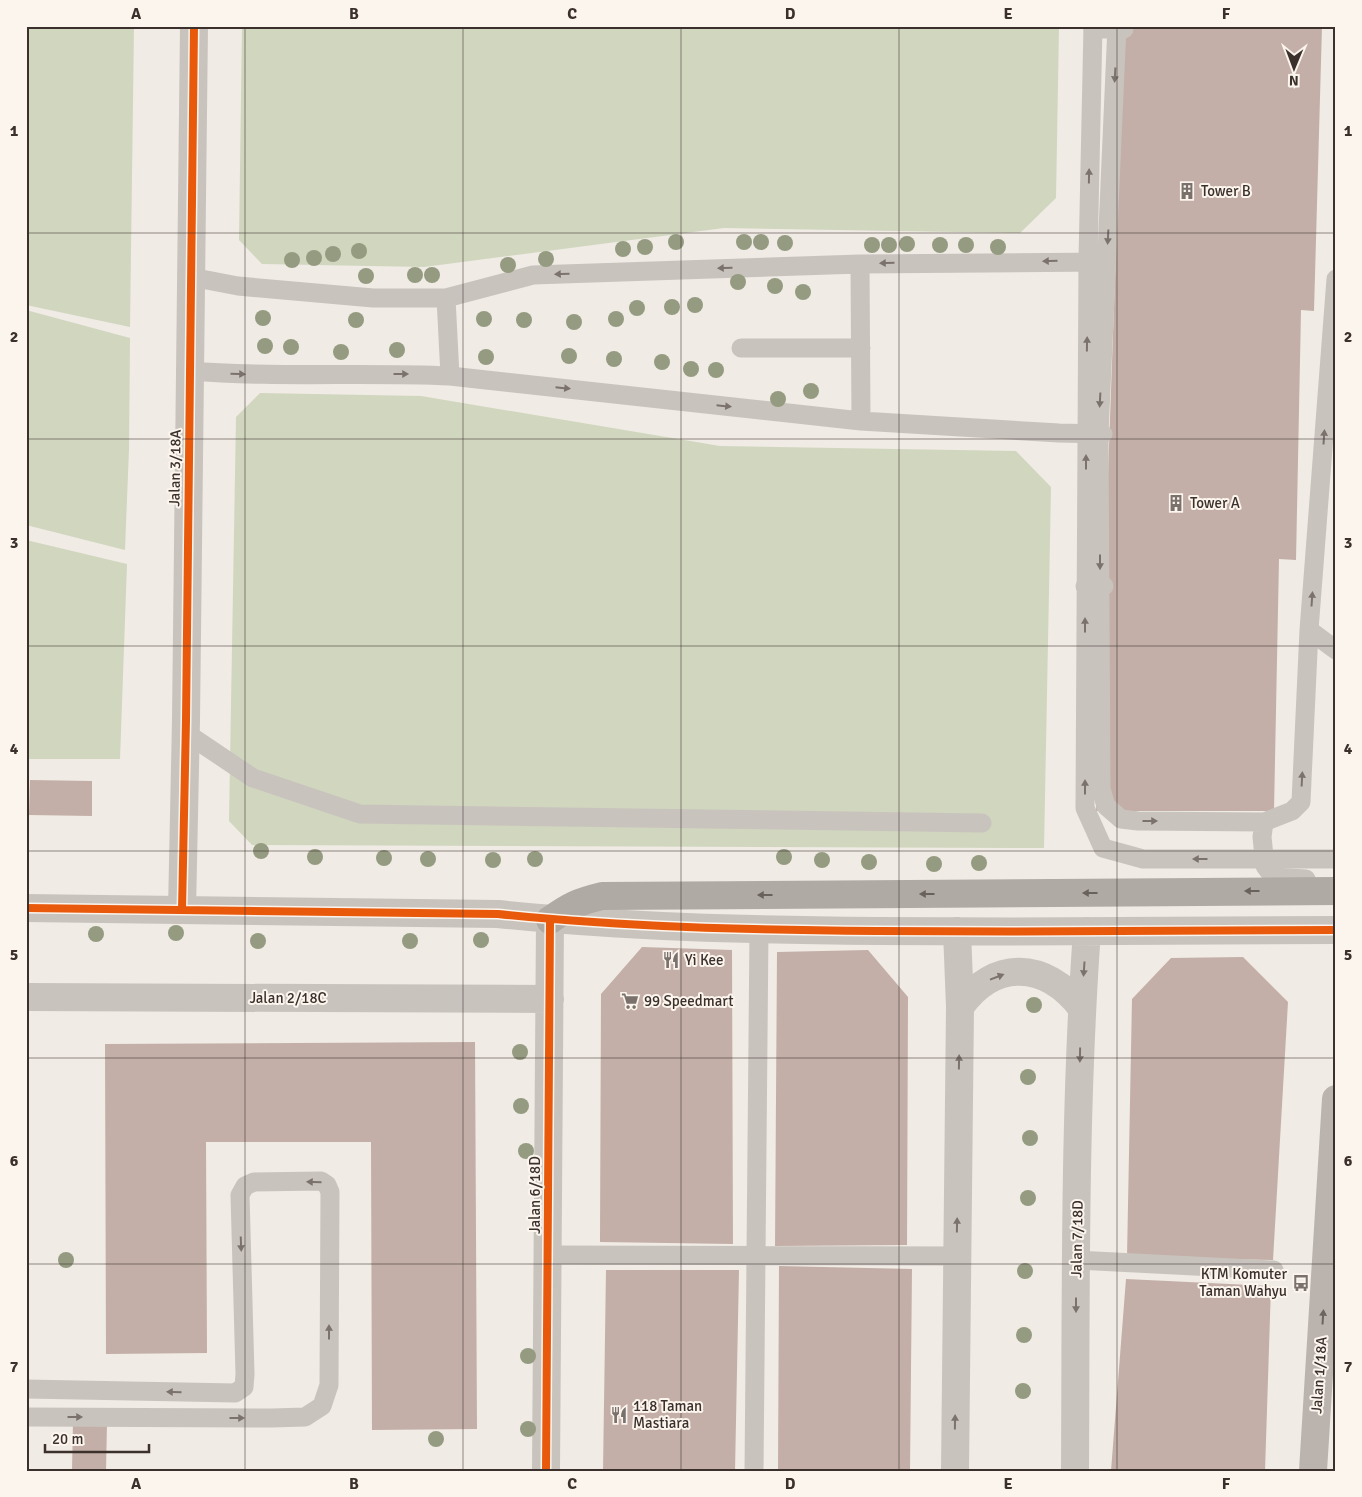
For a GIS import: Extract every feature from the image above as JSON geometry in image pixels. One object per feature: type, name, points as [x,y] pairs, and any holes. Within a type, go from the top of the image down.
[{"type":"highway","points":[[550,920],[574,904],[602,896],[1336,891]]},
{"type":"street","name":"Jalan 3/18A","points":[[182,910],[186,733],[194,26]]},
{"type":"street","points":[[26,908],[498,914],[550,920],[759,930],[1336,930]]},
{"type":"street","name":"Jalan 6/18D","points":[[546,1471],[550,920]]},
{"type":"street","points":[[955,1471],[960,1007],[957,931]]},
{"type":"street","name":"Jalan 7/18D","points":[[1075,1471],[1076,1260],[1081,1007],[1087,931]]},
{"type":"street","points":[[960,1007],[969,994],[996,976],[1028,972],[1044,976],[1059,983],[1081,1007]]},
{"type":"street","name":"Jalan 2/18C","points":[[26,997],[550,999]]},
{"type":"street","name":"Jalan 1/18A","points":[[1313,1471],[1336,1099]]},
{"type":"lane","points":[[1336,279],[1309,630],[1301,802],[1292,811],[1264,822],[1138,821],[1120,819],[1106,806],[1101,788],[1104,434],[1120,28],[1093,28],[1088,260],[1085,808],[1103,848],[1144,859],[1336,859]]},
{"type":"lane","points":[[191,277],[238,286],[373,298],[446,298],[533,275],[860,264],[1111,262]]},
{"type":"lane","points":[[860,264],[861,421]]},
{"type":"lane","points":[[446,298],[450,376]]},
{"type":"lane","points":[[741,348],[861,348]]},
{"type":"lane","points":[[190,371],[236,375],[400,374],[450,376],[861,421],[1104,434]]},
{"type":"lane","points":[[1085,586],[1104,586]]},
{"type":"lane","points":[[1309,630],[1336,650]]},
{"type":"lane","points":[[186,733],[253,778],[360,814],[982,823]]},
{"type":"lane","points":[[1264,822],[1262,837],[1265,866],[1273,877],[1336,880]]},
{"type":"lane","points":[[754,1471],[759,930]]},
{"type":"lane","points":[[26,1389],[235,1394],[244,1387],[245,1374],[240,1195],[245,1186],[254,1182],[321,1181],[327,1185],[330,1192],[329,1385],[322,1406],[305,1416],[272,1418],[26,1417]]},
{"type":"lane","points":[[548,1255],[957,1256]]},
{"type":"lane","points":[[1076,1260],[1274,1270]]},
{"type":"green space","points":[[26,26],[134,26],[130,327],[26,305]]},
{"type":"green space","points":[[242,26],[1059,26],[1056,198],[1020,233],[724,228],[424,267],[262,264],[239,240]]},
{"type":"green space","points":[[26,310],[130,338],[129,449],[125,550],[26,525]]},
{"type":"green space","points":[[260,393],[421,396],[720,446],[1016,451],[1051,487],[1044,848],[252,845],[229,821],[236,417]]},
{"type":"green space","points":[[26,540],[127,564],[120,759],[26,759]]},
{"type":"building","points":[[1124,26],[1322,26],[1314,311],[1301,310],[1296,560],[1279,559],[1274,811],[1096,811]]},
{"type":"building","points":[[30,780],[92,781],[92,816],[29,815]]},
{"type":"building","points":[[642,947],[732,950],[733,1244],[600,1242],[601,994]]},
{"type":"building","points":[[868,950],[908,997],[907,1245],[775,1246],[777,952]]},
{"type":"building","points":[[1243,957],[1288,1002],[1273,1260],[1127,1257],[1132,999],[1171,958]]},
{"type":"building","points":[[475,1042],[477,1429],[372,1430],[371,1142],[206,1142],[207,1353],[106,1354],[105,1044]]},
{"type":"building","points":[[779,1266],[912,1269],[910,1471],[778,1471]]},
{"type":"building","points":[[606,1270],[739,1270],[735,1471],[603,1471]]},
{"type":"building","points":[[1126,1279],[1271,1286],[1265,1471],[1111,1471]]},
{"type":"building","points":[[73,1421],[107,1422],[106,1471],[72,1471]]},
{"type":"cycle path","points":[[182,910],[194,26]]},
{"type":"cycle path","points":[[26,908],[498,914],[639,925],[782,930],[1336,930]]},
{"type":"cycle path","points":[[546,1471],[550,920]]},
{"type":"place","name":"Tower B","points":[[1187,191]]},
{"type":"place","name":"Tower A","points":[[1176,503]]},
{"type":"place","name":"Yi Kee","points":[[671,960]]},
{"type":"place","name":"99 Speedmart","points":[[630,1001]]},
{"type":"place","name":"KTM Komuter Taman Wahyu","points":[[1301,1283]]},
{"type":"place","name":"118 Taman Mastiara","points":[[619,1415]]}]
